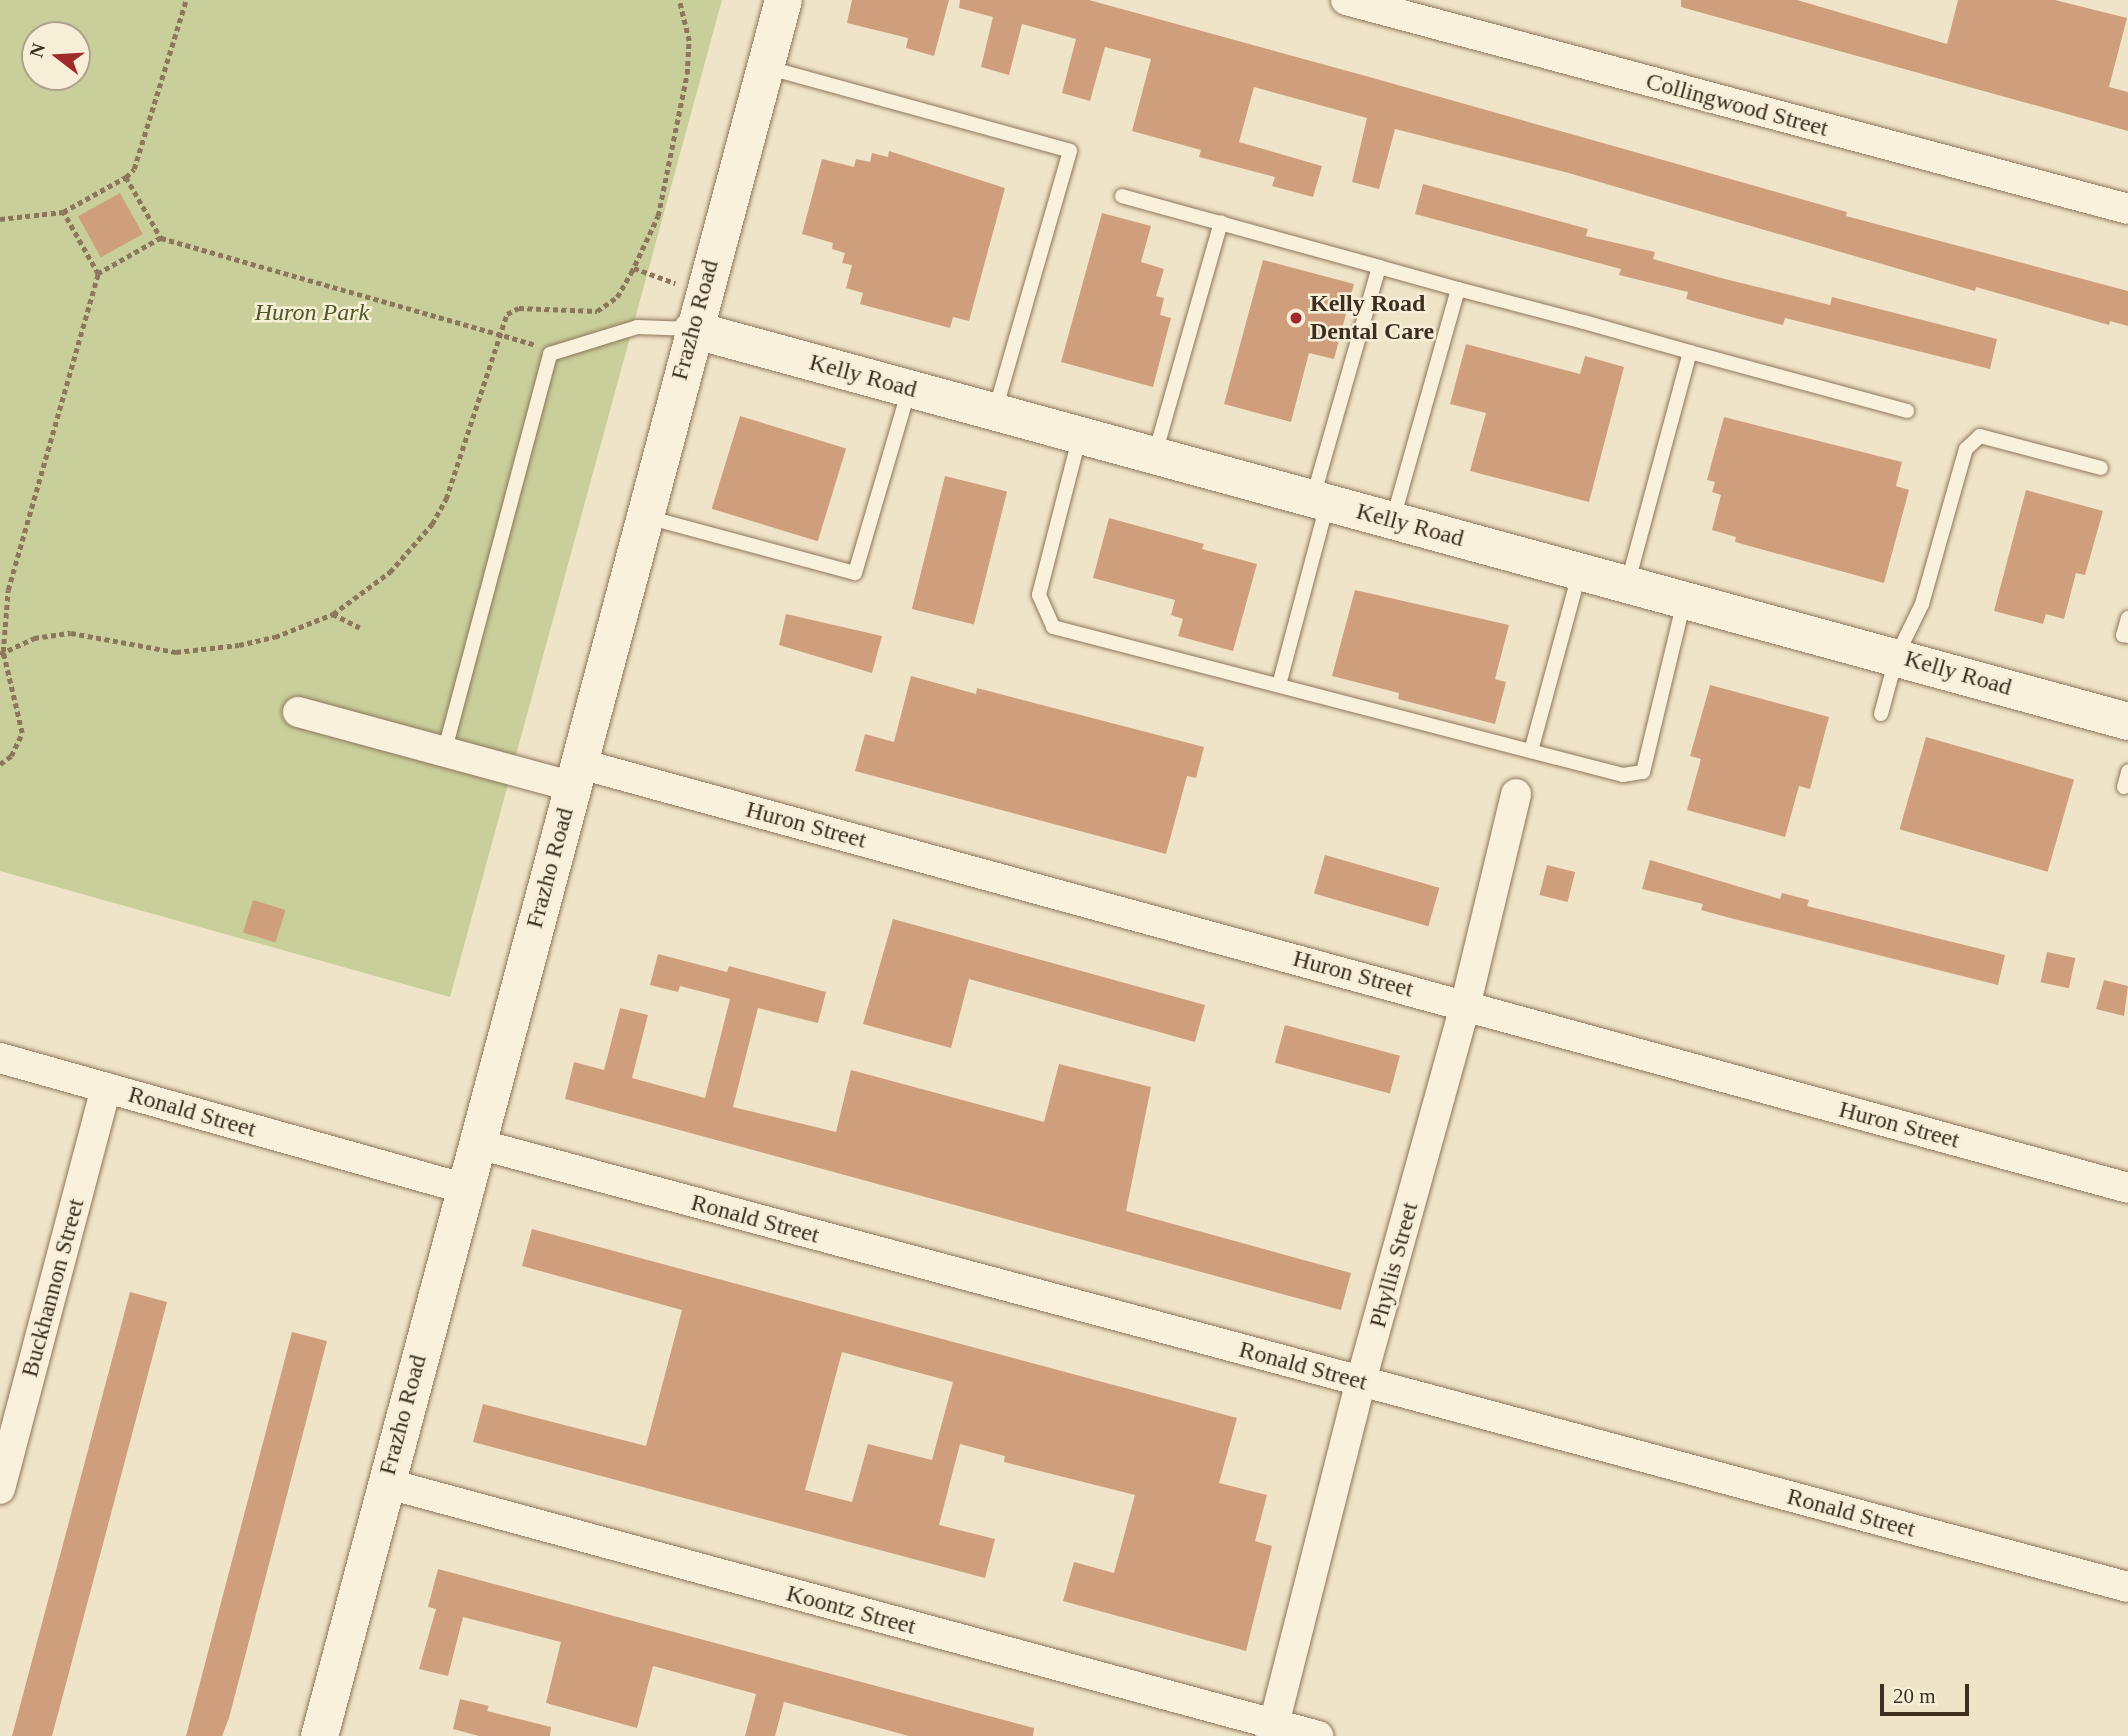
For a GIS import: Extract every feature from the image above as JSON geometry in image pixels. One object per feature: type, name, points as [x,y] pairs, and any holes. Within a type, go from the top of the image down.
[{"type":"street","name":"Frazho Road","points":[[319,1736],[692,329],[783,0]]},
{"type":"street","name":"Collingwood Street","points":[[1346,0],[2128,209]]},
{"type":"street","name":"Kelly Road","points":[[692,329],[1580,572],[1897,655],[2128,721]]},
{"type":"street","name":"Huron Street","points":[[299,712],[444,753],[574,774],[1465,1007],[2128,1188]]},
{"type":"street","name":"Phyllis Street","points":[[1273,1730],[1361,1381],[1465,1007],[1516,794]]},
{"type":"street","name":"Ronald Street","points":[[0,1058],[465,1189]]},
{"type":"street","name":"Buckhannon Street","points":[[0,1489],[9,1418],[106,1087]]},
{"type":"street","name":"Ronald Street","points":[[478,1144],[2128,1587]]},
{"type":"street","name":"Koontz Street","points":[[385,1483],[1273,1730],[1318,1736]]},
{"type":"lane","points":[[764,67],[1070,151],[995,412]]},
{"type":"lane","points":[[1122,196],[1907,411]]},
{"type":"lane","points":[[1155,455],[1221,222]]},
{"type":"lane","points":[[1279,685],[1320,500],[1379,267]]},
{"type":"lane","points":[[1393,521],[1458,289]]},
{"type":"lane","points":[[444,753],[550,354],[637,327],[692,329]]},
{"type":"lane","points":[[1627,584],[1690,352]]},
{"type":"lane","points":[[643,516],[855,573],[909,388]]},
{"type":"lane","points":[[1080,435],[1038,595],[1053,627],[1623,775],[1643,772],[1684,600]]},
{"type":"lane","points":[[1881,714],[1897,655],[1922,604],[1966,449],[1980,436],[2101,468]]},
{"type":"lane","points":[[1531,751],[1580,572]]},
{"type":"lane","points":[[2128,618],[2123,635],[2128,636]]},
{"type":"lane","points":[[2124,787],[2128,772]]},
{"type":"path","points":[[0,219],[63,212],[126,177],[134,169],[186,0]]},
{"type":"path","points":[[1,653],[34,638],[71,633],[176,652],[210,651],[275,637],[333,614],[390,572],[432,524],[461,463],[507,314],[519,309],[597,311],[617,297],[634,268],[657,216],[687,74],[689,41],[679,0]]},
{"type":"path","points":[[126,177],[161,239]]},
{"type":"path","points":[[63,212],[98,274]]},
{"type":"path","points":[[0,764],[11,756],[22,733],[21,714],[1,653],[8,590],[98,274],[161,239],[538,345]]},
{"type":"path","points":[[634,268],[673,283]]},
{"type":"path","points":[[333,614],[360,628]]},
{"type":"green space","name":"Huron Park","points":[[0,0],[722,0],[450,997],[0,871]]},
{"type":"building","points":[[852,0],[949,0],[934,56],[906,48],[908,38],[847,23]]},
{"type":"building","points":[[960,0],[1089,0],[1373,78],[1847,212],[1846,216],[2128,291],[2128,326],[2110,321],[2109,325],[1976,287],[1975,291],[1565,172],[1395,129],[1379,189],[1352,182],[1367,118],[1254,87],[1239,142],[1322,166],[1313,197],[1272,186],[1275,177],[1199,157],[1201,150],[1132,131],[1151,59],[1105,47],[1090,101],[1062,93],[1076,39],[1022,24],[1009,75],[981,67],[993,17],[959,8]]},
{"type":"building","points":[[1681,0],[1797,0],[1947,44],[1958,0],[2055,0],[2127,18],[2109,87],[2128,92],[2128,131],[1681,7]]},
{"type":"building","points":[[889,151],[1005,188],[969,321],[953,317],[950,328],[860,304],[863,293],[846,288],[852,265],[842,263],[845,253],[832,249],[833,243],[802,234],[822,159],[854,167],[856,159],[870,162],[872,153],[888,157]]},
{"type":"building","points":[[1423,184],[1588,229],[1586,236],[1655,252],[1653,259],[1721,278],[1830,305],[1832,297],[1997,339],[1990,369],[1785,318],[1783,325],[1755,318],[1686,299],[1688,292],[1619,275],[1621,269],[1415,214]]},
{"type":"building","points":[[120,193],[143,234],[101,257],[78,216]]},
{"type":"building","points":[[1102,213],[1151,226],[1141,262],[1164,269],[1156,296],[1164,298],[1160,315],[1171,318],[1153,387],[1061,362]]},
{"type":"building","name":"Kelly Road Dental Care","points":[[1263,260],[1354,284],[1334,359],[1309,353],[1291,422],[1224,404]]},
{"type":"building","points":[[1466,344],[1580,374],[1585,356],[1624,367],[1589,502],[1470,471],[1486,413],[1450,404]]},
{"type":"building","points":[[740,416],[846,448],[818,541],[712,509]]},
{"type":"building","points":[[1724,417],[1902,462],[1896,486],[1909,490],[1884,583],[1735,542],[1736,537],[1712,530],[1721,495],[1712,492],[1715,482],[1707,480]]},
{"type":"building","points":[[945,476],[1007,491],[974,624],[912,609]]},
{"type":"building","points":[[2026,490],[2103,511],[2085,575],[2076,573],[2064,619],[2046,614],[2043,624],[1994,611]]},
{"type":"building","points":[[1109,518],[1204,544],[1202,549],[1257,564],[1233,651],[1178,636],[1183,619],[1171,615],[1175,600],[1093,578]]},
{"type":"building","points":[[1355,590],[1509,625],[1495,679],[1506,682],[1495,724],[1398,699],[1399,693],[1332,676]]},
{"type":"building","points":[[786,614],[882,636],[872,673],[779,645]]},
{"type":"building","points":[[911,676],[976,694],[977,688],[1204,747],[1196,778],[1187,776],[1166,854],[855,771],[865,734],[894,742]]},
{"type":"building","points":[[1710,685],[1829,717],[1810,789],[1799,786],[1785,837],[1687,810],[1701,759],[1690,756]]},
{"type":"building","points":[[1926,737],[2074,779],[2048,872],[1900,829]]},
{"type":"building","points":[[1325,855],[1439,888],[1428,926],[1314,893]]},
{"type":"building","points":[[1650,860],[1780,899],[1782,893],[1809,900],[1807,906],[2005,955],[1998,985],[1734,919],[1701,910],[1703,904],[1642,889]]},
{"type":"building","points":[[1547,865],[1575,872],[1568,902],[1540,895]]},
{"type":"building","points":[[253,900],[286,910],[276,942],[243,933]]},
{"type":"building","points":[[893,919],[1205,1005],[1195,1042],[969,979],[951,1048],[863,1024]]},
{"type":"building","points":[[2047,952],[2075,958],[2069,988],[2041,982]]},
{"type":"building","points":[[658,954],[727,972],[729,966],[826,992],[818,1023],[758,1008],[733,1107],[836,1132],[851,1070],[1044,1122],[1059,1064],[1151,1087],[1126,1211],[1351,1273],[1341,1310],[565,1099],[574,1062],[604,1070],[620,1008],[648,1015],[632,1078],[705,1098],[730,999],[680,986],[678,992],[650,985]]},
{"type":"building","points":[[2104,980],[2128,986],[2124,1016],[2096,1009]]},
{"type":"building","points":[[1285,1025],[1400,1056],[1390,1093],[1275,1063]]},
{"type":"building","points":[[532,1229],[1237,1418],[1219,1483],[1267,1495],[1255,1541],[1272,1546],[1246,1651],[1063,1601],[1074,1562],[1114,1573],[1135,1495],[1004,1462],[1005,1456],[960,1444],[939,1525],[995,1539],[985,1578],[473,1442],[483,1404],[646,1446],[682,1310],[522,1266]],"holes":[[[842,1352],[953,1382],[932,1460],[868,1444],[852,1502],[805,1490]]]},
{"type":"building","points":[[130,1292],[167,1302],[67,1680],[52,1736],[12,1736]]},
{"type":"building","points":[[292,1332],[327,1341],[229,1718],[222,1736],[186,1736]]},
{"type":"building","points":[[438,1569],[1034,1728],[1033,1736],[909,1736],[784,1702],[775,1736],[745,1736],[756,1694],[653,1666],[637,1728],[546,1703],[561,1642],[463,1617],[448,1676],[419,1669],[436,1609],[428,1607]]},
{"type":"building","points":[[460,1699],[489,1706],[487,1711],[551,1727],[550,1736],[479,1736],[453,1729]]},
{"type":"place","name":"Kelly Road Dental Care","points":[[1296,318]]}]
